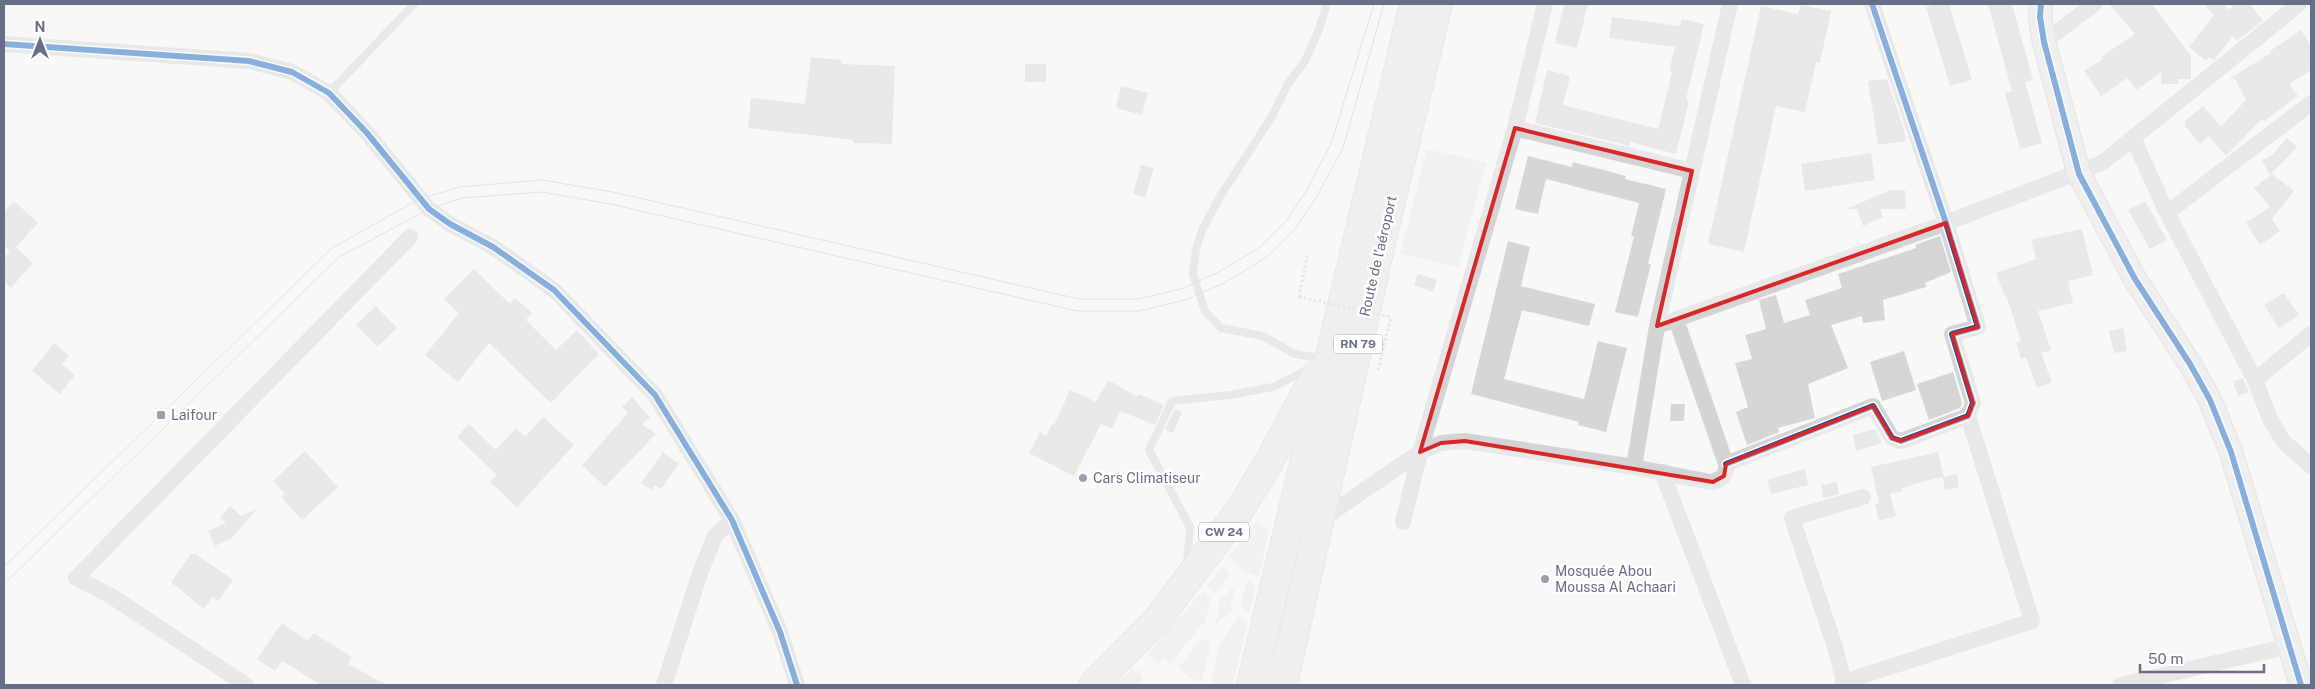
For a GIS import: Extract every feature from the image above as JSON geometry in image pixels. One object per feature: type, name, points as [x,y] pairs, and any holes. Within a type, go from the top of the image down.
[{"type":"highway","name":"RN 79","points":[[1251,685],[1414,4]]},
{"type":"highway","name":"Route de l'aéroport","points":[[1283,685],[1379,252],[1438,4]]},
{"type":"highway","name":"CW 24","points":[[1093,685],[1157,620],[1237,514],[1269,462],[1312,379],[1328,359]]},
{"type":"street","points":[[1403,522],[1420,452],[1515,128],[1545,4]]},
{"type":"street","points":[[1634,466],[1657,326],[1730,4]]},
{"type":"street","points":[[1863,497],[1792,518],[1834,644],[1844,684],[2032,621],[1968,416],[1973,403],[1952,334],[1978,327],[1946,223],[1872,4]]},
{"type":"street","points":[[2041,4],[2040,17],[2044,42],[2079,174],[2135,279],[2190,364],[2210,400],[2231,452],[2301,685]]},
{"type":"street","points":[[2044,42],[2094,4]]},
{"type":"street","points":[[1657,326],[1946,223],[2102,164],[2299,4]]},
{"type":"street","points":[[4,44],[249,62],[292,72],[329,94],[367,133],[429,209],[450,224],[493,248],[554,290],[655,395],[732,520],[780,632],[797,685]]},
{"type":"street","points":[[2168,213],[2311,103]]},
{"type":"street","points":[[1515,128],[1692,171]]},
{"type":"street","points":[[2133,138],[2168,213],[2255,380],[2270,419],[2283,441],[2311,466]]},
{"type":"street","points":[[246,685],[111,596],[76,578],[410,237]]},
{"type":"street","points":[[1318,522],[1420,452],[1441,443],[1465,441],[1634,466],[1714,482],[1724,476],[1726,464],[1676,319]]},
{"type":"street","points":[[2255,380],[2311,334]]},
{"type":"street","points":[[1726,464],[1873,406],[1892,438],[1901,441],[1968,416]]},
{"type":"street","points":[[1662,472],[1743,685]]},
{"type":"street","points":[[664,685],[700,573],[715,536],[732,520]]},
{"type":"street","points":[[2121,685],[2158,681],[2289,646]]},
{"type":"lane","points":[[329,94],[414,4]]},
{"type":"lane","points":[[1327,4],[1318,32],[1305,61],[1288,84],[1271,118],[1221,195],[1203,228],[1196,249],[1193,274],[1195,286],[1205,311],[1221,328],[1263,336],[1295,354],[1328,359]]},
{"type":"lane","points":[[1183,587],[1190,551],[1190,527],[1148,450],[1172,401],[1230,395],[1272,387],[1328,359]]},
{"type":"path","points":[[1308,256],[1299,297],[1391,317],[1378,370]]},
{"type":"highlighted area","points":[[1515,128],[1692,171],[1657,326],[1946,223],[1978,327],[1952,334],[1973,403],[1968,416],[1901,441],[1892,438],[1873,406],[1726,464],[1724,476],[1713,482],[1465,441],[1441,443],[1420,452]]},
{"type":"shaded area","points":[[1427,149],[1486,163],[1458,267],[1400,254]]},
{"type":"shaded area","points":[[1255,523],[1269,530],[1259,577],[1242,570],[1229,556]]},
{"type":"shaded area","points":[[1223,567],[1230,575],[1215,593],[1207,585]]},
{"type":"shaded area","points":[[1247,581],[1256,585],[1249,613],[1240,606]]},
{"type":"shaded area","points":[[1237,584],[1231,601],[1232,610],[1214,626],[1219,610],[1219,601]]},
{"type":"shaded area","points":[[1203,591],[1211,599],[1205,621],[1170,664],[1163,657],[1158,664],[1147,654]]},
{"type":"shaded area","points":[[1239,617],[1248,621],[1233,685],[1218,685],[1211,682],[1220,644]]},
{"type":"shaded area","points":[[1202,638],[1211,643],[1202,681],[1190,678],[1179,667]]},
{"type":"shaded area","points":[[1133,668],[1135,671],[1140,670],[1140,675],[1143,679],[1137,685],[1115,685]]},
{"type":"building","points":[[1564,4],[1588,4],[1577,48],[1555,43]]},
{"type":"building","points":[[1937,4],[1949,4],[1972,80],[1950,86],[1926,7]]},
{"type":"building","points":[[1988,4],[2012,4],[2033,80],[2025,82],[2042,143],[2020,149],[2005,93],[2012,91]]},
{"type":"building","points":[[2109,4],[2152,4],[2191,56],[2191,79],[2178,79],[2178,84],[2161,84],[2161,73],[2136,90],[2128,78],[2101,96],[2084,71],[2135,34]]},
{"type":"building","points":[[2204,4],[2224,4],[2229,10],[2235,4],[2249,4],[2263,20],[2237,41],[2233,36],[2214,60],[2209,57],[2206,61],[2189,47],[2214,15]]},
{"type":"building","points":[[1801,5],[1831,11],[1820,63],[1816,62],[1805,112],[1776,106],[1744,252],[1708,244],[1761,6],[1798,14]]},
{"type":"building","points":[[1612,17],[1680,26],[1682,19],[1704,24],[1686,100],[1689,101],[1676,154],[1630,142],[1630,146],[1535,123],[1547,70],[1570,76],[1563,105],[1658,129],[1672,72],[1669,71],[1675,47],[1609,38]]},
{"type":"building","points":[[2301,30],[2311,45],[2311,70],[2289,84],[2298,96],[2264,121],[2262,119],[2226,156],[2209,136],[2200,144],[2185,126],[2185,121],[2203,106],[2221,126],[2246,100],[2235,79],[2229,79],[2271,53],[2270,51]]},
{"type":"building","points":[[811,57],[842,60],[841,64],[895,66],[892,144],[854,143],[854,140],[748,128],[751,98],[805,104]]},
{"type":"building","points":[[1025,64],[1046,64],[1046,82],[1025,82]]},
{"type":"building","points":[[1887,79],[1904,129],[1906,141],[1878,145],[1868,81]]},
{"type":"building","points":[[1121,86],[1148,93],[1142,115],[1116,108]]},
{"type":"building","points":[[2287,138],[2297,147],[2270,175],[2262,160],[2273,154]]},
{"type":"building","points":[[1871,153],[1875,180],[1805,191],[1801,164]]},
{"type":"building","points":[[1528,156],[1572,167],[1573,162],[1626,176],[1625,179],[1666,189],[1648,264],[1651,264],[1638,317],[1615,312],[1634,237],[1631,236],[1639,203],[1546,179],[1538,214],[1515,209]]},
{"type":"building","points":[[1141,165],[1154,168],[1145,198],[1133,194]]},
{"type":"building","points":[[2272,174],[2294,191],[2272,219],[2280,231],[2260,245],[2246,223],[2270,207],[2254,188]]},
{"type":"building","points":[[1891,190],[1905,190],[1906,209],[1880,209],[1883,217],[1863,226],[1857,209],[1846,209]]},
{"type":"building","points":[[14,201],[38,223],[16,247],[33,263],[11,288],[4,282],[4,258],[10,251],[4,245],[4,212]]},
{"type":"building","points":[[2145,201],[2167,240],[2150,249],[2128,210]]},
{"type":"building","points":[[2082,229],[2093,275],[2068,281],[2073,303],[2038,311],[2051,350],[2041,353],[2052,382],[2037,388],[2026,357],[2021,359],[2016,343],[2021,341],[2006,295],[2004,295],[1996,273],[2036,259],[2031,240]]},
{"type":"building","points":[[1940,236],[1951,272],[1925,283],[1926,287],[1883,300],[1885,320],[1863,323],[1862,316],[1831,325],[1848,368],[1808,384],[1815,418],[1778,428],[1779,432],[1747,445],[1736,412],[1748,407],[1735,363],[1752,359],[1745,335],[1766,329],[1759,300],[1776,295],[1784,323],[1810,315],[1805,300],[1842,288],[1838,274],[1916,248],[1915,245]]},
{"type":"building","points":[[1508,241],[1530,247],[1521,286],[1595,304],[1589,326],[1522,310],[1504,379],[1584,399],[1598,341],[1627,348],[1606,432],[1578,425],[1579,422],[1471,394]]},
{"type":"building","points":[[474,269],[510,304],[515,298],[532,313],[526,320],[556,350],[577,330],[599,354],[551,403],[489,343],[458,382],[425,355],[459,313],[444,299]]},
{"type":"building","points":[[1418,274],[1437,280],[1433,292],[1414,285]]},
{"type":"building","points":[[2284,293],[2299,315],[2279,328],[2264,305]]},
{"type":"building","points":[[376,306],[397,328],[377,347],[356,325]]},
{"type":"building","points":[[2123,328],[2127,351],[2114,353],[2109,331]]},
{"type":"building","points":[[54,343],[69,356],[62,364],[75,375],[60,394],[32,371]]},
{"type":"building","points":[[1904,351],[1916,390],[1882,401],[1870,362]]},
{"type":"building","points":[[1953,372],[1962,403],[1960,408],[1929,420],[1917,384]]},
{"type":"building","points":[[2243,378],[2249,392],[2238,396],[2233,382]]},
{"type":"building","points":[[1108,380],[1138,397],[1139,394],[1164,405],[1155,425],[1120,411],[1112,429],[1101,424],[1074,476],[1029,453],[1040,432],[1046,436],[1052,424],[1054,425],[1070,390],[1096,402]]},
{"type":"building","points":[[632,397],[650,417],[642,424],[656,434],[605,487],[582,465],[628,413],[622,407]]},
{"type":"building","points":[[1671,404],[1685,404],[1684,421],[1670,421]]},
{"type":"building","points":[[1175,409],[1182,412],[1173,433],[1165,429]]},
{"type":"building","points":[[543,417],[574,445],[517,507],[490,482],[497,475],[457,437],[469,424],[496,450],[516,428],[525,437]]},
{"type":"building","points":[[1875,429],[1882,443],[1856,451],[1853,435]]},
{"type":"building","points":[[305,451],[338,487],[302,520],[281,497],[285,494],[273,481]]},
{"type":"building","points":[[663,452],[679,464],[661,489],[655,485],[652,490],[641,483]]},
{"type":"building","points":[[1938,452],[1944,477],[1957,474],[1959,487],[1945,490],[1943,477],[1901,489],[1902,491],[1890,494],[1896,516],[1879,521],[1875,504],[1879,503],[1871,467]]},
{"type":"building","points":[[1805,469],[1808,485],[1771,494],[1767,480]]},
{"type":"building","points":[[1837,482],[1839,494],[1823,498],[1821,485]]},
{"type":"building","points":[[230,506],[241,516],[258,508],[232,538],[215,546],[208,531],[226,523],[220,518]]},
{"type":"building","points":[[191,554],[196,554],[233,580],[218,601],[212,597],[204,609],[171,582]]},
{"type":"building","points":[[282,623],[308,641],[314,633],[352,657],[348,664],[387,685],[321,685],[282,661],[275,671],[257,659]]},
{"type":"tram line","points":[[4,567],[332,248],[419,199],[460,187],[542,180],[613,192],[1079,299],[1138,299],[1181,289],[1217,273],[1261,246],[1286,221],[1307,190],[1331,144],[1374,4]]},
{"type":"tram line","points":[[4,584],[339,257],[429,209],[462,198],[542,192],[610,204],[1077,311],[1139,311],[1185,300],[1222,284],[1246,270],[1269,255],[1295,229],[1317,196],[1343,148],[1384,4]]},
{"type":"cycle path","points":[[1726,464],[1873,406],[1892,438],[1901,441],[1968,416],[1973,403],[1952,334],[1978,327],[1946,223],[1872,4]]},
{"type":"cycle path","points":[[2041,4],[2040,17],[2044,42],[2079,174],[2135,279],[2190,364],[2210,400],[2231,452],[2301,685]]},
{"type":"cycle path","points":[[4,44],[249,61],[292,72],[329,93],[367,133],[429,209],[450,224],[493,247],[554,290],[655,395],[732,520],[780,632],[797,685]]},
{"type":"place","name":"Laifour","points":[[161,415]]},
{"type":"place","name":"Cars Climatiseur","points":[[1083,478]]},
{"type":"place","name":"Mosquée Abou Moussa Al Achaari","points":[[1545,579]]}]
